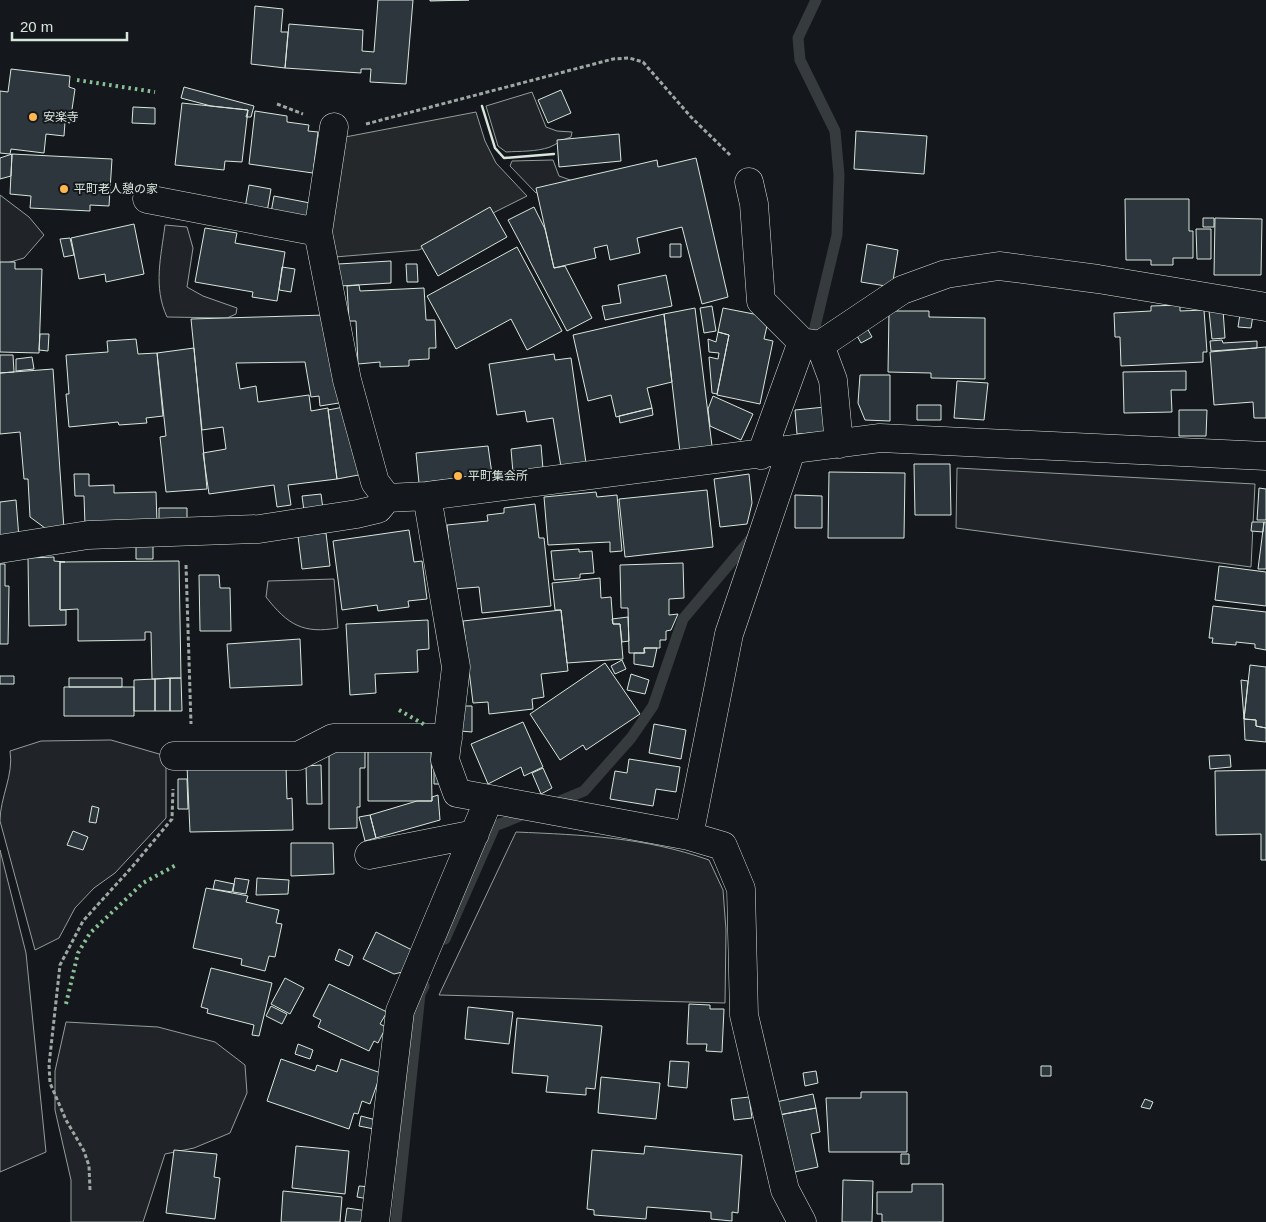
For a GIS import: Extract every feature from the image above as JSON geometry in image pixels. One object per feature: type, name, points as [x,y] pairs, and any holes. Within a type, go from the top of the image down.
[{"type":"street","points":[[334,127],[318,232],[347,380],[374,482],[387,498]]},
{"type":"street","points":[[749,182],[754,204],[762,301],[811,343],[833,380],[840,444]]},
{"type":"street","points":[[147,199],[318,232]]},
{"type":"street","points":[[762,455],[811,343],[902,290],[946,274],[999,266],[1098,279],[1266,307]]},
{"type":"street","points":[[0,549],[88,535],[259,529],[378,509],[387,498],[427,496],[762,455],[880,438],[1266,456]]},
{"type":"street","points":[[689,836],[729,634],[792,451]]},
{"type":"street","points":[[427,496],[456,667],[445,760],[457,793],[689,836],[723,846],[741,889],[744,1014],[785,1190],[802,1222]]},
{"type":"street","points":[[183,756],[298,756],[334,738],[448,738]]},
{"type":"street","points":[[376,1222],[400,1011],[475,834],[496,800]]},
{"type":"street","points":[[369,855],[475,834]]},
{"type":"path","points":[[334,127],[347,128],[356,126],[613,59],[629,58],[643,62],[691,117],[727,149],[749,182]]},
{"type":"path","points":[[90,1190],[89,1166],[84,1152],[66,1120],[50,1083],[49,1065],[60,965],[83,921],[132,868],[172,819],[183,756],[185,532]]},
{"type":"shaded area","points":[[532,92],[546,127],[557,131],[572,132],[571,137],[545,149],[506,152],[498,146],[486,106]]},
{"type":"shaded area","points":[[476,112],[485,141],[496,163],[527,196],[419,250],[335,257],[327,234],[340,138]]},
{"type":"shaded area","points":[[553,160],[559,176],[573,181],[571,184],[536,193],[510,166],[512,161]]},
{"type":"shaded area","points":[[0,195],[29,217],[44,235],[24,258],[0,265]]},
{"type":"shaded area","points":[[165,225],[187,227],[193,248],[187,287],[203,296],[237,308],[236,314],[227,318],[167,317],[160,294],[159,283]]},
{"type":"shaded area","points":[[957,468],[1255,484],[1251,567],[956,528]]},
{"type":"shaded area","points":[[334,579],[338,628],[315,630],[297,625],[289,621],[266,597],[268,581]]},
{"type":"shaded area","points":[[111,740],[166,756],[166,818],[115,873],[94,888],[75,908],[59,938],[35,950],[0,821],[2,803],[9,777],[10,751],[41,741]]},
{"type":"shaded area","points":[[516,832],[614,838],[661,846],[709,860],[723,890],[726,930],[725,1003],[439,995]]},
{"type":"shaded area","points":[[0,850],[26,953],[46,1152],[0,1172]]},
{"type":"shaded area","points":[[66,1022],[158,1027],[215,1042],[245,1065],[247,1093],[230,1133],[194,1148],[165,1154],[143,1222],[71,1222],[71,1180],[55,1110],[55,1071]]},
{"type":"building","points":[[378,0],[413,0],[406,84],[370,82],[371,69],[361,69],[361,73],[285,68],[289,24],[363,30],[362,51],[374,52]]},
{"type":"building","points":[[430,0],[469,0],[430,1]]},
{"type":"building","points":[[255,6],[283,9],[281,32],[288,32],[285,68],[251,64]]},
{"type":"building","points":[[11,69],[70,76],[69,87],[75,89],[70,123],[65,122],[64,136],[46,134],[44,153],[11,149],[10,154],[0,153],[0,91],[8,92]]},
{"type":"building","points":[[184,87],[254,106],[251,117],[246,117],[248,110],[211,106],[181,98]]},
{"type":"building","points":[[561,90],[571,113],[548,123],[538,100]]},
{"type":"building","points":[[182,103],[248,110],[242,162],[225,161],[224,170],[175,165]]},
{"type":"building","points":[[133,107],[155,108],[155,124],[132,123]]},
{"type":"building","points":[[255,111],[287,116],[287,122],[309,125],[308,131],[318,132],[313,173],[249,164]]},
{"type":"building","points":[[856,131],[927,136],[924,174],[854,169]]},
{"type":"building","points":[[619,134],[621,161],[559,167],[557,140]]},
{"type":"building","points":[[12,154],[11,176],[0,179],[0,158]]},
{"type":"building","points":[[12,154],[112,159],[109,206],[90,205],[90,211],[30,208],[31,196],[10,194]]},
{"type":"building","points":[[696,158],[728,297],[702,304],[682,227],[637,238],[640,253],[610,260],[607,245],[594,248],[596,258],[554,268],[536,188],[657,160],[658,167]]},
{"type":"building","points":[[249,185],[271,189],[266,218],[244,214]]},
{"type":"building","points":[[274,196],[310,203],[306,224],[270,218]]},
{"type":"building","points":[[1125,199],[1189,199],[1189,231],[1193,231],[1193,258],[1173,258],[1173,265],[1151,265],[1151,260],[1126,260]]},
{"type":"building","points":[[490,207],[507,237],[438,276],[421,246]]},
{"type":"building","points":[[534,207],[545,229],[554,268],[565,266],[592,318],[567,331],[508,220]]},
{"type":"building","points":[[1203,218],[1214,218],[1214,227],[1203,227]]},
{"type":"building","points":[[1215,218],[1262,219],[1261,275],[1214,275]]},
{"type":"building","points":[[134,224],[144,274],[106,282],[105,274],[79,279],[71,238]]},
{"type":"building","points":[[205,228],[237,233],[235,243],[285,252],[277,301],[252,297],[253,292],[195,282]]},
{"type":"building","points":[[1196,229],[1211,229],[1211,259],[1197,259]]},
{"type":"building","points":[[70,238],[74,255],[64,257],[60,239]]},
{"type":"building","points":[[670,244],[681,244],[681,257],[670,257]]},
{"type":"building","points":[[867,244],[898,250],[892,287],[861,282]]},
{"type":"building","points":[[517,247],[562,331],[527,350],[511,319],[456,349],[427,296]]},
{"type":"building","points":[[391,261],[391,283],[340,286],[338,264]]},
{"type":"building","points":[[0,262],[15,262],[15,269],[42,269],[39,353],[0,352]]},
{"type":"building","points":[[406,264],[417,264],[418,282],[407,282]]},
{"type":"building","points":[[282,267],[295,269],[291,292],[279,290]]},
{"type":"building","points":[[666,275],[672,306],[605,320],[602,306],[621,303],[618,285]]},
{"type":"building","points":[[359,285],[360,291],[424,288],[426,320],[435,320],[436,348],[429,348],[429,359],[409,360],[409,366],[380,367],[380,362],[358,364],[356,321],[349,321],[347,286]]},
{"type":"building","points":[[1180,305],[1180,311],[1204,310],[1207,352],[1203,352],[1203,362],[1121,366],[1120,337],[1115,337],[1114,313],[1151,311],[1151,306]]},
{"type":"building","points":[[712,306],[716,331],[704,333],[700,308]]},
{"type":"building","points":[[695,308],[712,446],[680,452],[664,314]]},
{"type":"building","points":[[723,308],[769,317],[764,339],[773,341],[760,404],[717,395],[729,335],[718,332]]},
{"type":"building","points":[[1223,310],[1225,338],[1212,339],[1209,311]]},
{"type":"building","points":[[889,311],[929,311],[929,317],[985,318],[985,379],[931,378],[931,373],[888,372]]},
{"type":"building","points":[[664,314],[672,382],[647,388],[652,408],[616,417],[611,395],[588,401],[573,335]]},
{"type":"building","points":[[1240,314],[1253,315],[1251,328],[1238,327]]},
{"type":"building","points":[[326,315],[339,403],[320,406],[319,396],[311,397],[305,362],[236,363],[240,389],[256,386],[258,402],[309,395],[311,411],[328,408],[337,479],[288,485],[291,505],[277,507],[274,485],[209,494],[203,453],[226,449],[223,427],[202,430],[191,319]]},
{"type":"building","points":[[867,328],[872,337],[861,343],[856,334]]},
{"type":"building","points":[[718,332],[729,335],[717,394],[712,393],[709,357],[718,359],[719,353],[709,352],[708,339],[716,342]]},
{"type":"building","points":[[40,334],[49,334],[48,351],[39,350]]},
{"type":"building","points":[[136,339],[138,354],[157,353],[163,416],[146,418],[147,423],[119,425],[118,422],[69,427],[66,394],[69,394],[66,355],[108,352],[107,341]]},
{"type":"building","points":[[1222,340],[1223,343],[1257,341],[1257,348],[1211,351],[1210,341]]},
{"type":"building","points":[[1266,347],[1266,418],[1254,418],[1253,402],[1214,405],[1210,352]]},
{"type":"building","points":[[194,348],[207,489],[166,492],[160,437],[166,436],[157,353]]},
{"type":"building","points":[[554,354],[555,360],[571,358],[586,463],[561,467],[553,418],[527,422],[525,411],[497,415],[489,364]]},
{"type":"building","points":[[0,355],[13,355],[14,372],[0,373]]},
{"type":"building","points":[[32,357],[34,369],[16,371],[16,359]]},
{"type":"building","points":[[53,369],[64,529],[49,531],[30,517],[28,479],[24,479],[20,432],[0,434],[0,373]]},
{"type":"building","points":[[1186,371],[1186,390],[1171,390],[1172,412],[1124,413],[1123,372]]},
{"type":"building","points":[[860,375],[890,375],[890,421],[865,420],[858,403]]},
{"type":"building","points":[[957,381],[988,383],[984,420],[954,418]]},
{"type":"building","points":[[713,396],[753,414],[741,440],[710,426],[708,409]]},
{"type":"building","points":[[917,405],[941,405],[941,420],[917,420]]},
{"type":"building","points":[[349,406],[364,474],[337,479],[328,410]]},
{"type":"building","points":[[825,407],[827,432],[797,434],[795,410]]},
{"type":"building","points":[[652,408],[653,415],[620,423],[619,416]]},
{"type":"building","points":[[1179,410],[1207,410],[1206,436],[1179,436]]},
{"type":"building","points":[[541,445],[543,469],[513,473],[511,449]]},
{"type":"building","points":[[488,446],[492,474],[419,483],[416,453]]},
{"type":"building","points":[[914,464],[950,464],[951,515],[915,515]]},
{"type":"building","points":[[829,472],[905,473],[904,538],[828,538]]},
{"type":"building","points":[[74,474],[89,474],[89,486],[114,485],[114,493],[156,492],[157,524],[85,525],[84,496],[75,496]]},
{"type":"building","points":[[749,474],[752,503],[747,524],[720,527],[714,479]]},
{"type":"building","points":[[1259,488],[1266,489],[1266,520],[1257,520]]},
{"type":"building","points":[[707,490],[713,547],[625,557],[619,499]]},
{"type":"building","points":[[596,492],[597,497],[617,495],[622,551],[610,552],[610,542],[548,545],[544,497]]},
{"type":"building","points":[[321,494],[323,509],[304,511],[302,496]]},
{"type":"building","points":[[795,495],[822,496],[822,528],[795,528]]},
{"type":"building","points":[[16,500],[19,538],[0,539],[0,502]]},
{"type":"building","points":[[535,504],[539,538],[544,538],[551,606],[482,613],[479,587],[453,589],[447,525],[488,521],[487,515],[504,513],[504,508]]},
{"type":"building","points":[[159,508],[187,508],[187,520],[159,520]]},
{"type":"building","points":[[1252,522],[1264,522],[1263,532],[1251,531]]},
{"type":"building","points":[[1264,522],[1266,522],[1266,569],[1258,569]]},
{"type":"building","points":[[409,530],[414,562],[422,561],[427,599],[408,601],[409,607],[378,611],[377,605],[342,610],[333,541]]},
{"type":"building","points":[[326,533],[330,566],[302,569],[298,536]]},
{"type":"building","points":[[136,544],[153,544],[153,559],[136,559]]},
{"type":"building","points":[[579,549],[579,552],[592,551],[594,573],[580,574],[580,578],[554,580],[551,551]]},
{"type":"building","points":[[54,557],[54,561],[65,562],[60,562],[60,610],[66,610],[66,625],[29,626],[28,558]]},
{"type":"building","points":[[179,561],[181,678],[152,679],[151,632],[145,632],[145,640],[78,641],[78,609],[60,610],[60,562]]},
{"type":"building","points":[[683,563],[684,598],[669,599],[669,615],[678,614],[671,630],[666,631],[666,640],[660,640],[660,648],[644,648],[644,653],[629,653],[628,608],[621,608],[620,565]]},
{"type":"building","points":[[0,564],[5,564],[5,586],[9,586],[8,644],[0,644]]},
{"type":"building","points":[[1219,566],[1266,572],[1266,606],[1215,600]]},
{"type":"building","points":[[199,575],[219,575],[220,588],[230,588],[231,631],[200,631]]},
{"type":"building","points":[[600,578],[601,598],[611,597],[613,624],[620,624],[623,659],[567,663],[561,610],[555,610],[552,583]]},
{"type":"building","points":[[1213,606],[1266,612],[1266,650],[1255,648],[1255,644],[1236,642],[1236,645],[1212,643],[1213,638],[1209,638]]},
{"type":"building","points":[[561,610],[568,671],[541,674],[544,697],[532,699],[533,709],[489,714],[488,702],[473,703],[463,621]]},
{"type":"building","points":[[628,617],[629,641],[622,642],[620,624],[613,624],[612,619]]},
{"type":"building","points":[[428,620],[429,649],[417,650],[418,672],[375,674],[376,693],[350,695],[346,624]]},
{"type":"building","points":[[300,639],[302,685],[230,688],[227,644]]},
{"type":"building","points":[[644,648],[657,648],[653,667],[634,664],[634,653],[645,653]]},
{"type":"building","points":[[622,660],[626,669],[615,674],[611,666]]},
{"type":"building","points":[[605,663],[640,714],[586,750],[583,745],[560,760],[530,714]]},
{"type":"building","points":[[1250,665],[1266,667],[1266,728],[1256,726],[1256,720],[1244,719]]},
{"type":"building","points":[[631,674],[649,680],[645,694],[627,690]]},
{"type":"building","points":[[0,676],[14,676],[14,684],[0,684]]},
{"type":"building","points":[[69,678],[122,678],[122,687],[69,687]]},
{"type":"building","points":[[170,678],[170,711],[155,711],[155,679]]},
{"type":"building","points":[[170,678],[181,678],[182,711],[170,711]]},
{"type":"building","points":[[155,679],[155,711],[134,711],[134,680]]},
{"type":"building","points":[[1241,680],[1248,681],[1244,719]]},
{"type":"building","points":[[64,687],[134,687],[134,716],[64,716]]},
{"type":"building","points":[[460,706],[472,706],[472,732],[460,731]]},
{"type":"building","points":[[1244,719],[1256,720],[1256,726],[1266,728],[1266,742],[1245,740]]},
{"type":"building","points":[[523,722],[543,767],[524,776],[521,767],[488,784],[471,744]]},
{"type":"building","points":[[654,724],[686,730],[681,759],[649,753]]},
{"type":"building","points":[[368,745],[431,745],[432,801],[368,801]]},
{"type":"building","points":[[329,746],[365,746],[365,768],[360,768],[360,807],[357,807],[357,828],[329,829]]},
{"type":"building","points":[[1230,755],[1231,767],[1210,769],[1209,756]]},
{"type":"building","points":[[629,759],[680,767],[676,792],[656,789],[653,806],[610,799],[615,771],[627,773]]},
{"type":"building","points":[[321,765],[322,804],[307,804],[306,766]]},
{"type":"building","points":[[187,766],[286,767],[287,799],[292,798],[293,830],[190,832]]},
{"type":"building","points":[[543,768],[552,788],[541,794],[532,773]]},
{"type":"building","points":[[434,770],[441,770],[441,784],[434,784]]},
{"type":"building","points":[[1266,770],[1266,860],[1261,860],[1261,834],[1216,835],[1215,771]]},
{"type":"building","points":[[178,779],[187,779],[188,809],[178,809]]},
{"type":"building","points":[[438,795],[440,820],[376,838],[370,815],[417,801],[432,801],[432,797]]},
{"type":"building","points":[[92,806],[99,808],[96,823],[89,822]]},
{"type":"building","points":[[370,815],[376,838],[365,841],[359,817]]},
{"type":"building","points":[[73,831],[88,837],[83,850],[67,845]]},
{"type":"building","points":[[291,843],[333,843],[334,874],[291,876]]},
{"type":"building","points":[[235,878],[249,880],[246,894],[233,892]]},
{"type":"building","points":[[257,878],[289,880],[288,894],[256,895]]},
{"type":"building","points":[[215,880],[234,884],[232,892],[213,889]]},
{"type":"building","points":[[206,888],[248,896],[246,902],[279,910],[276,923],[282,924],[275,957],[269,956],[265,971],[241,965],[242,959],[193,948]]},
{"type":"building","points":[[376,932],[416,952],[407,971],[394,974],[363,959]]},
{"type":"building","points":[[339,949],[353,956],[349,966],[335,960]]},
{"type":"building","points":[[211,968],[272,983],[259,1036],[252,1035],[254,1025],[207,1013],[208,1009],[201,1007]]},
{"type":"building","points":[[285,978],[304,988],[290,1014],[271,1004]]},
{"type":"building","points":[[329,984],[387,1012],[380,1024],[386,1027],[378,1043],[374,1041],[369,1051],[318,1027],[321,1020],[313,1016]]},
{"type":"building","points":[[689,1004],[710,1005],[710,1009],[724,1009],[722,1052],[706,1051],[707,1044],[687,1044]]},
{"type":"building","points":[[271,1006],[287,1014],[282,1024],[266,1016]]},
{"type":"building","points":[[468,1007],[513,1012],[509,1044],[465,1039]]},
{"type":"building","points":[[517,1018],[602,1026],[595,1089],[586,1088],[586,1095],[546,1092],[548,1076],[512,1073]]},
{"type":"building","points":[[298,1044],[313,1050],[310,1059],[295,1054]]},
{"type":"building","points":[[281,1059],[315,1071],[317,1065],[337,1072],[341,1059],[381,1073],[370,1104],[362,1101],[358,1114],[354,1113],[349,1129],[267,1101]]},
{"type":"building","points":[[670,1061],[689,1062],[687,1088],[668,1086]]},
{"type":"building","points":[[1041,1066],[1051,1066],[1051,1076],[1041,1076]]},
{"type":"building","points":[[816,1071],[818,1083],[805,1086],[803,1073]]},
{"type":"building","points":[[601,1077],[660,1083],[656,1119],[598,1113]]},
{"type":"building","points":[[861,1092],[907,1092],[907,1152],[829,1152],[826,1098],[861,1098]]},
{"type":"building","points":[[813,1094],[816,1108],[779,1115],[776,1102]]},
{"type":"building","points":[[749,1097],[752,1118],[734,1120],[731,1099]]},
{"type":"building","points":[[1145,1099],[1153,1102],[1150,1109],[1141,1107]]},
{"type":"building","points":[[816,1108],[820,1132],[811,1134],[818,1167],[790,1173],[779,1115]]},
{"type":"building","points":[[361,1116],[376,1120],[374,1129],[359,1126]]},
{"type":"building","points":[[296,1146],[349,1151],[345,1194],[292,1188]]},
{"type":"building","points":[[645,1146],[742,1155],[738,1213],[732,1212],[732,1221],[711,1219],[711,1212],[647,1207],[646,1219],[594,1215],[594,1210],[587,1209],[592,1150],[644,1154]]},
{"type":"building","points":[[174,1150],[217,1154],[214,1177],[220,1178],[215,1219],[166,1213]]},
{"type":"building","points":[[901,1154],[909,1154],[909,1164],[901,1164]]},
{"type":"building","points":[[843,1180],[873,1181],[872,1222],[842,1222]]},
{"type":"building","points":[[912,1184],[943,1184],[943,1222],[882,1222],[882,1214],[877,1214],[877,1192],[912,1192]]},
{"type":"building","points":[[359,1186],[371,1187],[369,1199],[357,1197]]},
{"type":"building","points":[[283,1191],[342,1197],[340,1222],[281,1222]]},
{"type":"building","points":[[347,1208],[368,1211],[366,1222],[345,1222]]},
{"type":"waterway","points":[[814,331],[837,235],[839,175],[835,131],[800,60],[798,38],[816,0]]},
{"type":"waterway","points":[[550,805],[584,791],[631,738],[653,706],[683,619],[754,535]]},
{"type":"waterway","points":[[445,939],[495,826],[530,812]]},
{"type":"waterway","points":[[396,1222],[420,994],[424,986]]},
{"type":"hedge","points":[[77,80],[155,92]]},
{"type":"hedge","points":[[399,710],[427,726]]},
{"type":"hedge","points":[[66,1004],[78,953],[90,933],[143,883],[178,864]]},
{"type":"wall","points":[[482,106],[495,148],[504,158],[554,154]]},
{"type":"place","name":"安楽寺","points":[[33,117]]},
{"type":"place","name":"平町老人憩の家","points":[[64,189]]},
{"type":"place","name":"平町集会所","points":[[458,476]]}]
